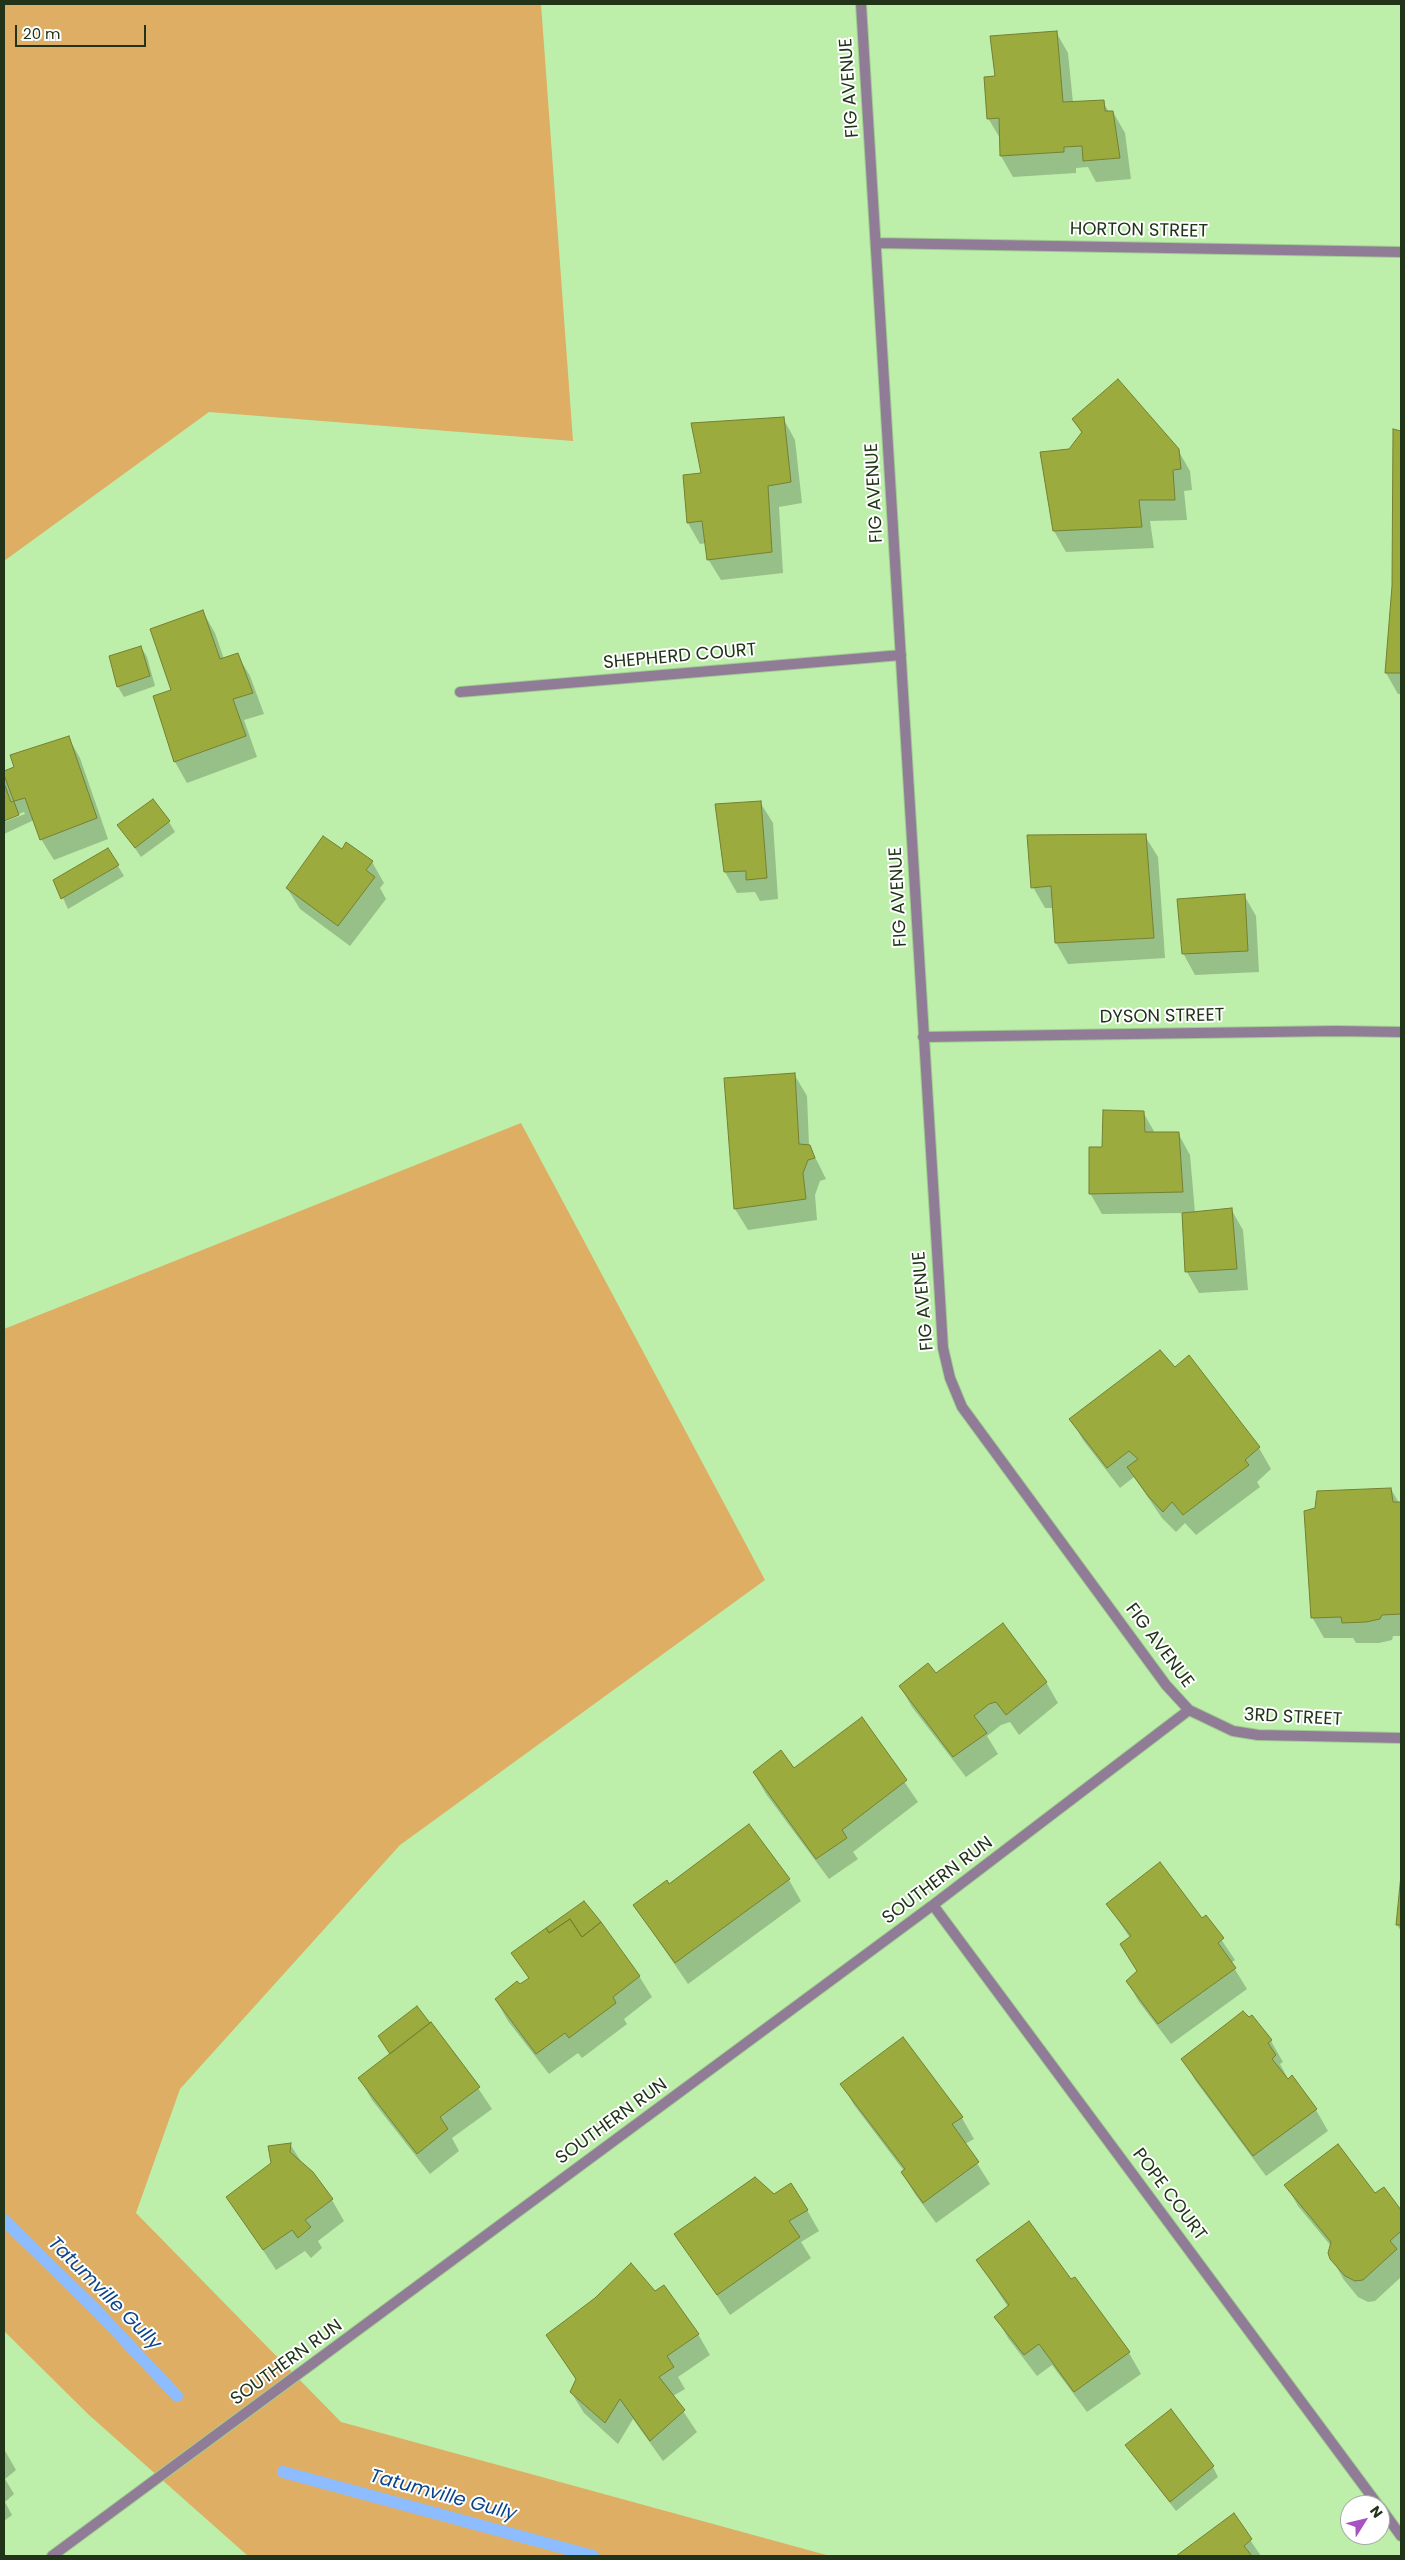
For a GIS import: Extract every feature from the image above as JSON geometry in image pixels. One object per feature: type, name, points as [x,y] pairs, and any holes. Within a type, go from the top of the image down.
[{"type":"street","name":"FIG AVENUE","points":[[861,4],[943,1348],[950,1378],[962,1407],[1166,1685],[1189,1710]]},
{"type":"street","name":"HORTON STREET","points":[[876,244],[1401,252]]},
{"type":"street","name":"SHEPHERD COURT","points":[[460,692],[901,655]]},
{"type":"street","name":"DYSON STREET","points":[[923,1037],[1335,1031],[1401,1032]]},
{"type":"street","name":"3RD STREET","points":[[1189,1710],[1233,1732],[1258,1735],[1401,1738]]},
{"type":"street","name":"SOUTHERN RUN","points":[[52,2556],[933,1905],[1189,1710]]},
{"type":"street","name":"POPE COURT","points":[[933,1905],[1371,2495]]},
{"type":"street","name":"POPE COURT","points":[[1390,2521],[1401,2536]]},
{"type":"shaded area","points":[[4,4],[541,4],[573,441],[209,412],[4,561]]},
{"type":"shaded area","points":[[521,1123],[765,1580],[400,1845],[180,2089],[136,2213],[341,2422],[830,2556],[248,2556],[89,2415],[4,2331],[4,1329]]},
{"type":"building","points":[[1057,31],[1063,102],[1104,100],[1105,111],[1113,111],[1120,158],[1083,161],[1082,146],[1064,147],[1064,152],[1000,156],[999,118],[987,119],[984,77],[995,76],[990,36]]},
{"type":"building","points":[[1118,379],[1179,449],[1181,469],[1173,470],[1175,500],[1139,500],[1142,527],[1053,531],[1040,452],[1069,449],[1082,432],[1072,419]]},
{"type":"building","points":[[784,417],[791,482],[768,486],[772,552],[707,560],[702,521],[687,523],[683,475],[701,473],[691,423]]},
{"type":"building","points":[[1393,429],[1401,431],[1401,673],[1385,673],[1392,586]]},
{"type":"building","points":[[203,610],[220,659],[238,653],[253,693],[233,699],[246,736],[174,762],[153,696],[171,690],[150,629]]},
{"type":"building","points":[[141,646],[150,676],[117,687],[109,656]]},
{"type":"building","points":[[69,736],[97,818],[40,840],[25,798],[11,802],[4,783],[4,771],[14,767],[10,755]]},
{"type":"building","points":[[4,775],[19,815],[4,821]]},
{"type":"building","points":[[153,799],[170,821],[135,848],[117,825]]},
{"type":"building","points":[[761,801],[767,878],[746,880],[746,871],[724,872],[715,804]]},
{"type":"building","points":[[1146,834],[1154,938],[1055,943],[1051,886],[1031,888],[1027,835]]},
{"type":"building","points":[[323,836],[342,849],[346,842],[373,861],[366,870],[375,877],[338,926],[286,888]]},
{"type":"building","points":[[108,848],[119,865],[61,899],[53,880]]},
{"type":"building","points":[[1245,894],[1248,951],[1182,954],[1177,899]]},
{"type":"building","points":[[795,1073],[799,1144],[810,1145],[815,1158],[808,1160],[803,1173],[806,1199],[734,1209],[724,1078]]},
{"type":"building","points":[[1103,1110],[1144,1111],[1145,1132],[1179,1132],[1183,1192],[1089,1194],[1089,1147],[1102,1147]]},
{"type":"building","points":[[1232,1208],[1237,1269],[1185,1272],[1182,1213]]},
{"type":"building","points":[[1160,1350],[1175,1367],[1189,1355],[1260,1447],[1245,1460],[1249,1465],[1183,1515],[1172,1502],[1163,1512],[1149,1497],[1127,1467],[1138,1459],[1129,1451],[1107,1468],[1069,1419]]},
{"type":"building","points":[[1391,1488],[1393,1502],[1401,1502],[1401,1614],[1382,1615],[1380,1619],[1366,1622],[1342,1623],[1341,1617],[1311,1618],[1304,1511],[1315,1508],[1317,1491]]},
{"type":"building","points":[[1003,1623],[1047,1682],[1006,1715],[996,1702],[989,1704],[974,1716],[987,1733],[953,1757],[899,1686],[928,1663],[936,1673]]},
{"type":"building","points":[[862,1717],[907,1780],[842,1830],[847,1838],[816,1859],[753,1772],[781,1750],[794,1768]]},
{"type":"building","points":[[749,1824],[790,1879],[675,1963],[633,1905],[667,1880],[669,1884]]},
{"type":"building","points":[[1160,1862],[1202,1918],[1206,1915],[1224,1938],[1218,1943],[1236,1968],[1158,2024],[1126,1981],[1137,1971],[1120,1944],[1131,1936],[1106,1904]]},
{"type":"building","points":[[1401,1875],[1401,1925],[1396,1925]]},
{"type":"building","points":[[584,1901],[601,1922],[582,1937],[570,1919],[549,1933],[546,1928]]},
{"type":"building","points":[[570,1919],[582,1937],[601,1922],[640,1976],[613,1997],[616,2003],[569,2038],[565,2033],[536,2054],[495,1999],[517,1981],[520,1984],[529,1978],[511,1953],[546,1928],[549,1933]]},
{"type":"building","points":[[417,2006],[430,2023],[390,2054],[378,2036]]},
{"type":"building","points":[[1243,2011],[1249,2017],[1252,2015],[1272,2040],[1268,2043],[1276,2055],[1272,2059],[1288,2079],[1292,2075],[1317,2109],[1253,2156],[1181,2059]]},
{"type":"building","points":[[431,2022],[480,2087],[440,2117],[448,2129],[417,2154],[358,2078]]},
{"type":"building","points":[[903,2037],[963,2117],[952,2124],[979,2162],[923,2203],[901,2172],[905,2169],[840,2084]]},
{"type":"building","points":[[291,2143],[290,2152],[313,2172],[333,2199],[305,2220],[311,2227],[298,2238],[292,2230],[263,2250],[226,2197],[271,2163],[268,2146]]},
{"type":"building","points":[[1338,2144],[1375,2193],[1384,2187],[1401,2210],[1401,2231],[1390,2241],[1397,2249],[1363,2280],[1355,2281],[1345,2276],[1330,2259],[1328,2253],[1331,2242],[1284,2185]]},
{"type":"building","points":[[755,2177],[774,2194],[791,2183],[808,2210],[789,2221],[800,2237],[717,2295],[674,2234]]},
{"type":"building","points":[[1029,2221],[1071,2279],[1075,2277],[1130,2352],[1074,2392],[1039,2344],[1024,2355],[994,2317],[1009,2305],[976,2260]]},
{"type":"building","points":[[631,2263],[655,2291],[664,2285],[699,2334],[667,2356],[674,2367],[659,2377],[685,2410],[650,2441],[620,2399],[605,2423],[570,2392],[576,2379],[546,2335],[595,2298]]},
{"type":"building","points":[[1171,2409],[1214,2466],[1170,2502],[1125,2445]]},
{"type":"building","points":[[1234,2513],[1252,2539],[1244,2546],[1252,2556],[1176,2556]]},
{"type":"waterway","name":"Tatumville Gully","points":[[4,2220],[98,2312],[177,2396]]},
{"type":"waterway","name":"Tatumville Gully","points":[[283,2472],[593,2556]]}]
